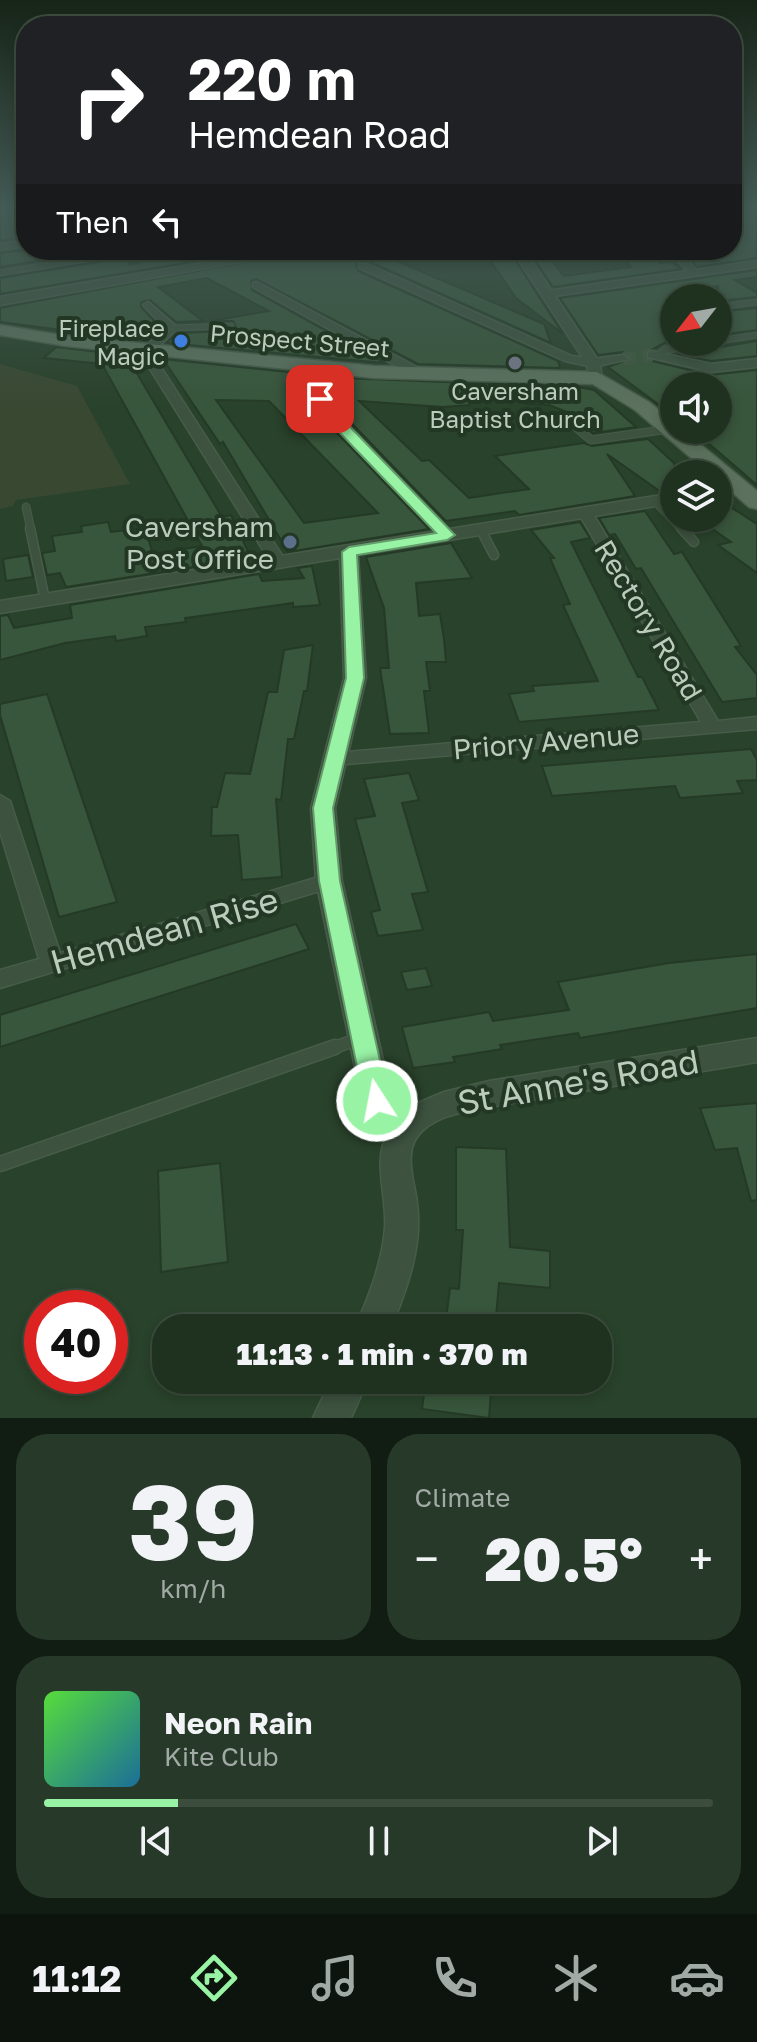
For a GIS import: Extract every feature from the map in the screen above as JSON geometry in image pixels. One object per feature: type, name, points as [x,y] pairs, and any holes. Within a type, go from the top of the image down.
[{"type":"main road","name":"Prospect Street","points":[[0,330],[153,350],[422,375],[595,371]]},
{"type":"main road","points":[[595,371],[660,422]]},
{"type":"main road","points":[[683,444],[699,460]]},
{"type":"main road","points":[[732,491],[757,502]]},
{"type":"street","points":[[0,301],[147,276]]},
{"type":"street","points":[[385,276],[529,344],[595,371],[623,359]]},
{"type":"street","points":[[535,276],[595,371]]},
{"type":"street","points":[[547,294],[672,276]]},
{"type":"street","points":[[257,285],[422,375]]},
{"type":"street","points":[[148,305],[172,328],[153,350],[151,361],[279,563]]},
{"type":"street","points":[[656,355],[711,368],[757,363]]},
{"type":"street","points":[[337,369],[320,404],[447,535]]},
{"type":"street","points":[[0,607],[660,500]]},
{"type":"street","name":"Rectory Road","points":[[586,514],[712,726]]},
{"type":"street","points":[[349,552],[355,678],[323,808],[329,881],[377,1101],[405,1127],[395,1157],[402,1217],[399,1250],[390,1291],[379,1314]]},
{"type":"street","name":"Priory Avenue","points":[[335,759],[757,723]]},
{"type":"street","points":[[0,801],[52,963]]},
{"type":"street","name":"Hemdean Rise","points":[[0,979],[329,881]]},
{"type":"street","name":"St Anne's Road","points":[[405,1127],[423,1112],[446,1103],[757,1050]]},
{"type":"street","points":[[332,1418],[343,1394]]},
{"type":"lane","points":[[732,305],[757,302]]},
{"type":"lane","points":[[172,328],[231,326]]},
{"type":"lane","points":[[732,339],[757,335]]},
{"type":"lane","points":[[656,355],[660,353]]},
{"type":"lane","points":[[577,428],[591,440],[660,430]]},
{"type":"lane","points":[[655,501],[694,542]]},
{"type":"lane","points":[[26,507],[45,600]]},
{"type":"lane","points":[[481,530],[494,555]]},
{"type":"lane","points":[[0,1164],[364,1037]]},
{"type":"green space","points":[[0,364],[77,386],[130,484],[16,500],[13,506],[0,509]]},
{"type":"building","points":[[11,276],[106,276],[0,294],[0,278]]},
{"type":"building","points":[[170,276],[369,276],[558,361],[560,368],[418,364],[256,279],[251,281],[252,290],[385,363],[167,343],[177,333],[233,331],[236,327],[233,321],[210,321],[269,311],[207,278],[158,287],[203,321],[176,322],[150,300],[141,302],[141,307],[161,328],[147,341],[0,322],[0,308]]},
{"type":"building","points":[[402,276],[432,276],[544,324],[551,343]]},
{"type":"building","points":[[501,276],[526,276],[563,334],[516,298]]},
{"type":"building","points":[[546,276],[630,276],[553,287]]},
{"type":"building","points":[[714,276],[757,276],[735,280],[757,293],[757,297],[732,300],[732,284],[660,284],[660,345],[645,353],[647,360],[697,372],[660,372],[660,406],[608,367],[632,358],[623,352],[598,355],[560,298]]},
{"type":"building","points":[[757,308],[757,330],[732,333],[732,311]]},
{"type":"building","points":[[757,341],[757,356],[711,361],[687,356],[732,356],[732,345]]},
{"type":"building","points":[[56,347],[126,355],[222,517],[231,515],[251,558],[66,587],[60,573],[47,575],[42,553],[55,551],[52,536],[82,532],[81,526],[108,522],[111,532],[145,528],[153,554],[202,546],[102,364],[44,358]]},
{"type":"building","points":[[163,359],[325,376],[311,403],[314,409],[429,529],[288,552],[223,442],[220,444]],"holes":[[[216,400],[269,401],[378,513],[304,523]]]},
{"type":"building","points":[[757,370],[757,485],[732,464],[732,460],[709,444],[732,444],[732,373]]},
{"type":"building","points":[[342,378],[578,387],[594,390],[636,427],[593,433],[570,413],[549,405],[527,404],[526,398],[468,401],[470,405],[443,407],[359,401],[422,461],[429,460],[469,498],[529,489],[495,456],[584,443],[592,446],[648,439],[671,460],[660,460],[660,491],[607,454],[635,496],[519,515],[515,511],[446,521],[331,402]]},
{"type":"building","points":[[732,508],[757,524],[757,573],[718,545],[731,542],[717,532],[732,532]]},
{"type":"building","points":[[645,511],[674,554],[682,552],[741,646],[735,647],[757,675],[757,698],[722,702],[641,568],[636,569],[615,534],[609,535],[599,518]]},
{"type":"building","points":[[580,522],[590,538],[571,542],[638,677],[642,677],[659,710],[519,722],[509,694],[534,691],[532,686],[598,681],[563,605],[570,604],[550,558],[554,558],[531,530]]},
{"type":"building","points":[[451,543],[472,578],[416,583],[419,616],[440,614],[446,662],[426,662],[430,691],[424,691],[429,733],[390,734],[380,668],[389,668],[384,608],[366,557]]},
{"type":"building","points":[[28,555],[33,577],[6,581],[3,559]]},
{"type":"building","points":[[312,566],[320,605],[293,607],[293,603],[185,618],[186,622],[145,627],[147,636],[116,641],[115,636],[65,643],[0,660],[0,616],[8,615],[14,628],[72,618],[70,605],[259,574],[262,581],[304,578],[298,568]]},
{"type":"building","points":[[313,645],[307,691],[304,691],[294,739],[288,739],[281,800],[276,799],[282,877],[242,880],[238,835],[211,836],[212,807],[217,807],[225,773],[250,774],[268,692],[277,692],[284,650]]},
{"type":"building","points":[[47,694],[117,902],[59,917],[0,715],[0,704]]},
{"type":"building","points":[[751,749],[757,760],[757,780],[737,781],[743,793],[680,798],[675,786],[552,796],[542,766]]},
{"type":"building","points":[[409,773],[419,800],[402,803],[428,892],[412,894],[423,930],[378,936],[371,912],[380,910],[355,819],[375,816],[364,779]]},
{"type":"building","points":[[296,924],[309,949],[0,1047],[0,1015]]},
{"type":"building","points":[[757,954],[757,1008],[580,1038],[578,1033],[500,1045],[502,1049],[453,1057],[455,1062],[413,1068],[402,1027],[489,1012],[493,1021],[569,1010],[558,982],[669,963]]},
{"type":"building","points":[[426,968],[432,986],[407,990],[401,972]]},
{"type":"building","points":[[757,1103],[757,1200],[751,1201],[737,1148],[715,1150],[700,1108]]},
{"type":"building","points":[[456,1147],[506,1149],[510,1247],[550,1251],[550,1288],[499,1283],[496,1314],[447,1314],[450,1288],[459,1289],[463,1230],[456,1230]]},
{"type":"building","points":[[220,1163],[228,1262],[161,1272],[158,1171]]},
{"type":"building","points":[[424,1394],[491,1394],[489,1418],[422,1409]]},
{"type":"tunnel","points":[[623,359],[652,355]]},
{"type":"place","name":"Fireplace Magic","points":[[181,341]]},
{"type":"place","name":"Caversham Baptist Church","points":[[515,363]]},
{"type":"place","name":"Caversham Post Office","points":[[290,542]]},
{"type":"route","points":[[320,399],[320,404],[447,535],[349,552],[355,678],[323,808],[329,881],[377,1101]]}]
